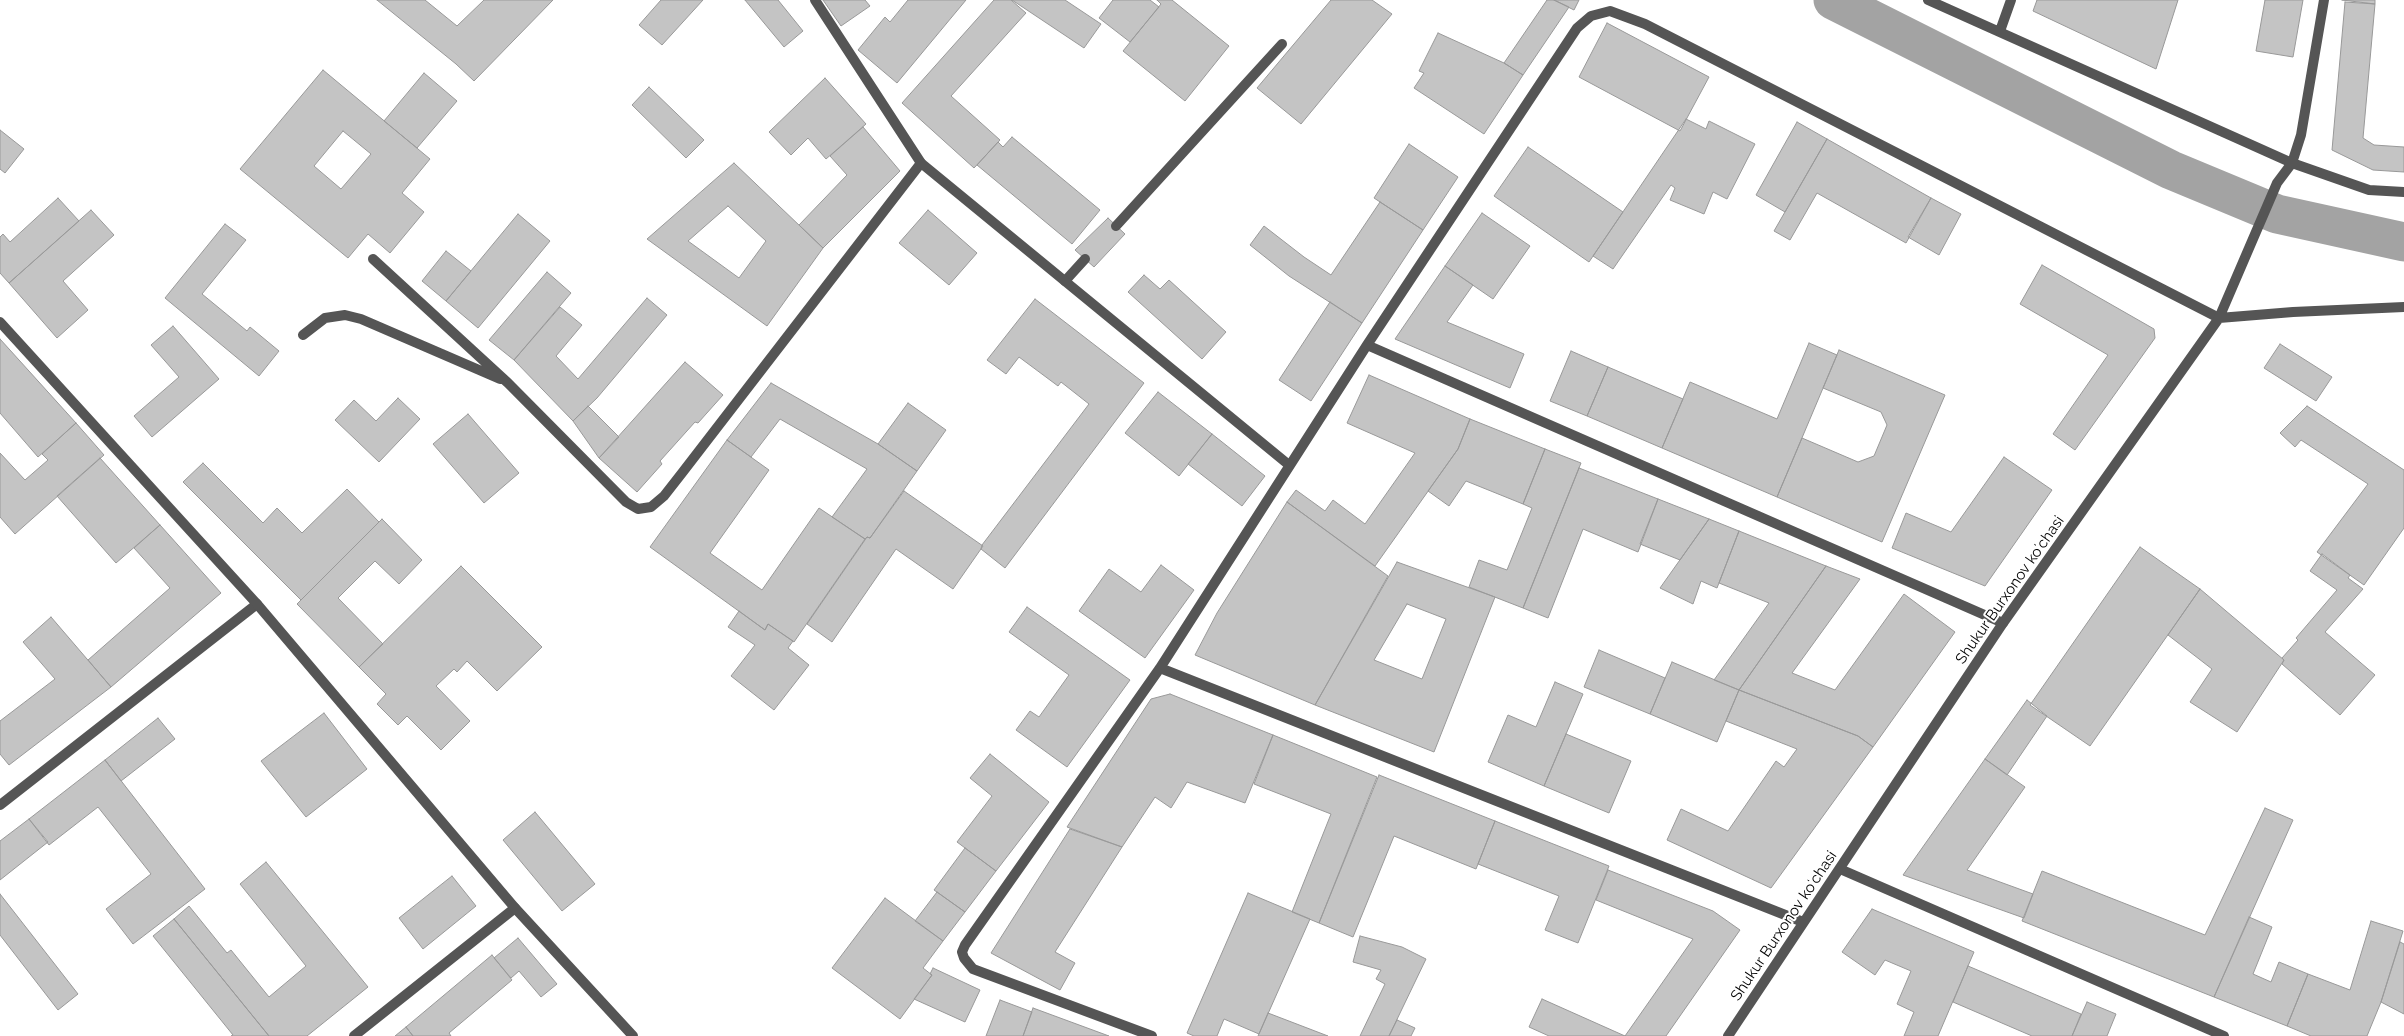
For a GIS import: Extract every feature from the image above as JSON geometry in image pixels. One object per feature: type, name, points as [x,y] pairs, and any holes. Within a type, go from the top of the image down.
[{"type":"street","points":[[815,0],[921,163],[1289,464]]},
{"type":"street","points":[[1928,0],[2292,163],[2369,190],[2404,192]]},
{"type":"street","points":[[2000,32],[2011,0]]},
{"type":"street","name":"Shukur Burxonov koʻchasi","points":[[1728,1036],[2003,623],[2219,318],[2278,184],[2292,163],[2301,135],[2324,0]]},
{"type":"street","points":[[1152,1036],[973,969],[964,958],[962,952],[972,935],[1160,668],[1367,345],[1577,28],[1591,16],[1610,11],[1645,24],[2219,318],[2293,312],[2404,307]]},
{"type":"street","points":[[1116,226],[1282,44]]},
{"type":"street","points":[[373,259],[508,383],[626,502],[638,509],[651,507],[664,496],[921,163]]},
{"type":"street","points":[[1065,281],[1085,259]]},
{"type":"street","points":[[303,334],[325,318],[345,315],[361,319],[508,383]]},
{"type":"street","points":[[0,322],[256,604],[515,908],[633,1036]]},
{"type":"street","points":[[1367,345],[2003,623]]},
{"type":"street","points":[[0,805],[256,604]]},
{"type":"street","points":[[1160,668],[1803,922]]},
{"type":"street","points":[[1840,869],[2224,1036]]},
{"type":"street","points":[[354,1036],[515,908]]},
{"type":"building","points":[[377,0],[425,0],[457,26],[484,0],[553,0],[474,81],[456,64]]},
{"type":"building","points":[[661,0],[703,0],[662,45],[639,25]]},
{"type":"building","points":[[745,0],[778,0],[803,31],[784,47]]},
{"type":"building","points":[[823,0],[865,0],[870,6],[841,26]]},
{"type":"building","points":[[908,0],[966,0],[897,83],[858,50],[885,17],[890,22]]},
{"type":"building","points":[[994,0],[1011,0],[1026,13],[951,96],[1000,140],[974,168],[902,103]]},
{"type":"building","points":[[1012,0],[1065,0],[1101,24],[1084,48]]},
{"type":"building","points":[[1113,0],[1150,0],[1159,7],[1130,42],[1099,18]]},
{"type":"building","points":[[1157,0],[1172,0],[1229,46],[1185,101],[1123,51],[1161,4]]},
{"type":"building","points":[[1331,0],[1372,0],[1392,14],[1301,124],[1257,88]]},
{"type":"building","points":[[1547,0],[1554,0],[1569,7],[1523,75],[1504,63]]},
{"type":"building","points":[[1554,0],[1579,0],[1574,10]]},
{"type":"building","points":[[2037,0],[2178,0],[2156,69],[2033,11]]},
{"type":"building","points":[[2265,0],[2303,0],[2293,57],[2256,51]]},
{"type":"building","points":[[2342,0],[2375,0],[2375,4]]},
{"type":"building","points":[[2345,2],[2375,4],[2363,138],[2374,145],[2404,147],[2404,172],[2373,170],[2332,150]]},
{"type":"building","points":[[1607,23],[1709,77],[1680,131],[1579,77]]},
{"type":"building","points":[[1438,33],[1504,63],[1523,75],[1484,134],[1414,88],[1424,73],[1419,71]]},
{"type":"building","points":[[323,70],[430,159],[402,193],[424,212],[390,253],[368,234],[348,258],[240,169]],"holes":[[[343,131],[371,154],[341,189],[314,166]]]},
{"type":"building","points":[[424,73],[457,101],[417,148],[384,121]]},
{"type":"building","points":[[825,78],[866,124],[826,159],[808,138],[791,155],[769,132]]},
{"type":"building","points":[[649,87],[704,140],[686,158],[632,105]]},
{"type":"building","points":[[1686,119],[1706,129],[1709,121],[1755,144],[1727,199],[1713,192],[1704,214],[1670,200],[1675,188],[1671,185],[1613,269],[1593,256]]},
{"type":"building","points":[[1797,122],[1827,139],[1785,212],[1756,195]]},
{"type":"building","points":[[863,127],[900,171],[823,248],[799,225],[847,175],[830,156]]},
{"type":"building","points":[[0,130],[24,149],[5,173],[0,169]]},
{"type":"building","points":[[1012,137],[1100,210],[1072,244],[977,165],[998,142],[1003,147]]},
{"type":"building","points":[[1827,139],[1931,198],[1906,243],[1817,193],[1790,240],[1774,231]]},
{"type":"building","points":[[1409,144],[1458,177],[1423,230],[1374,198]]},
{"type":"building","points":[[1528,147],[1623,212],[1589,262],[1494,196]]},
{"type":"building","points":[[734,163],[823,248],[767,326],[647,239]],"holes":[[[728,206],[766,241],[739,278],[688,241]]]},
{"type":"building","points":[[58,198],[79,221],[9,283],[0,273],[0,237],[3,234],[10,242]]},
{"type":"building","points":[[1931,198],[1961,214],[1939,255],[1908,237]]},
{"type":"building","points":[[1380,202],[1423,230],[1362,323],[1289,276],[1250,245],[1264,226],[1331,275]]},
{"type":"building","points":[[91,210],[114,235],[63,281],[88,310],[57,338],[9,283]]},
{"type":"building","points":[[928,210],[977,253],[949,285],[899,243]]},
{"type":"building","points":[[1482,213],[1530,246],[1493,299],[1445,266]]},
{"type":"building","points":[[518,214],[550,241],[478,328],[446,301]]},
{"type":"building","points":[[1108,218],[1125,234],[1094,267],[1075,250]]},
{"type":"building","points":[[225,224],[246,240],[202,294],[247,331],[250,327],[279,351],[259,376],[165,298]]},
{"type":"building","points":[[446,251],[471,271],[446,301],[422,281]]},
{"type":"building","points":[[2042,265],[2154,329],[2155,338],[2075,450],[2053,434],[2108,355],[2020,304]]},
{"type":"building","points":[[1445,266],[1473,285],[1447,322],[1524,354],[1510,388],[1395,339]]},
{"type":"building","points":[[547,272],[571,293],[514,360],[489,340]]},
{"type":"building","points":[[1144,275],[1160,289],[1169,280],[1226,332],[1202,359],[1128,292]]},
{"type":"building","points":[[647,298],[667,315],[597,398],[573,421],[514,360],[560,307],[582,325],[556,356],[578,379]]},
{"type":"building","points":[[1035,299],[1144,383],[1005,568],[981,549],[982,545],[1089,404],[1061,382],[1058,386],[1019,357],[1006,374],[987,360]]},
{"type":"building","points":[[1330,302],[1362,323],[1311,401],[1279,380]]},
{"type":"building","points":[[173,326],[219,379],[152,437],[134,416],[179,377],[151,345]]},
{"type":"building","points":[[0,339],[76,423],[38,457],[0,413]]},
{"type":"building","points":[[1809,343],[1837,355],[1777,497],[1662,448],[1690,382],[1777,419]]},
{"type":"building","points":[[2280,344],[2332,377],[2316,401],[2264,368]]},
{"type":"building","points":[[1839,350],[1945,395],[1882,542],[1777,497],[1802,438],[1858,462],[1874,456],[1887,425],[1881,412],[1823,388]]},
{"type":"building","points":[[1571,351],[1608,367],[1587,416],[1550,401]]},
{"type":"building","points":[[685,362],[723,395],[698,423],[695,422],[660,461],[662,464],[637,492],[599,458]]},
{"type":"building","points":[[1608,367],[1683,399],[1662,448],[1587,416]]},
{"type":"building","points":[[1369,375],[1470,419],[1458,449],[1375,566],[1287,502],[1296,490],[1325,511],[1333,500],[1365,524],[1415,453],[1347,423]]},
{"type":"building","points":[[771,383],[878,444],[917,471],[870,538],[867,537],[865,539],[832,517],[867,469],[780,419],[751,457],[727,440]]},
{"type":"building","points":[[1158,392],[1212,434],[1179,476],[1125,433]]},
{"type":"building","points":[[398,398],[420,419],[379,462],[335,420],[354,400],[376,421]]},
{"type":"building","points":[[908,403],[946,430],[917,471],[878,444]]},
{"type":"building","points":[[588,406],[619,437],[599,458],[573,421]]},
{"type":"building","points":[[2307,406],[2404,470],[2404,528],[2364,585],[2317,552],[2368,484],[2301,440],[2295,447],[2280,433]]},
{"type":"building","points":[[468,414],[519,473],[484,503],[433,444]]},
{"type":"building","points":[[1470,419],[1545,449],[1523,504],[1466,481],[1449,506],[1428,491],[1458,449]]},
{"type":"building","points":[[76,423],[104,455],[15,534],[0,517],[0,453],[25,480],[48,460],[42,454]]},
{"type":"building","points":[[1212,434],[1265,476],[1242,506],[1188,464]]},
{"type":"building","points":[[727,440],[769,470],[710,553],[762,590],[819,508],[865,539],[794,642],[768,624],[765,630],[650,547]]},
{"type":"building","points":[[1545,449],[1581,463],[1523,608],[1469,587],[1479,560],[1507,570],[1532,508],[1523,504]]},
{"type":"building","points":[[2004,457],[2052,490],[1985,586],[1892,548],[1906,513],[1951,532]]},
{"type":"building","points":[[100,458],[160,525],[116,563],[57,496]]},
{"type":"building","points":[[203,463],[263,523],[277,508],[302,533],[347,489],[379,522],[301,600],[183,482]]},
{"type":"building","points":[[1579,468],[1658,499],[1638,552],[1583,529],[1548,618],[1523,608]]},
{"type":"building","points":[[904,491],[983,546],[953,589],[896,549],[832,642],[807,624],[867,537],[870,538]]},
{"type":"building","points":[[1658,499],[1709,519],[1680,560],[1640,544]]},
{"type":"building","points":[[1287,502],[1388,576],[1315,705],[1195,655],[1217,613]]},
{"type":"building","points":[[382,519],[422,560],[399,584],[375,561],[338,598],[383,644],[359,667],[297,604]]},
{"type":"building","points":[[1709,519],[1739,531],[1717,588],[1701,581],[1693,604],[1660,588]]},
{"type":"building","points":[[160,525],[221,593],[111,687],[88,660],[170,588],[134,548]]},
{"type":"building","points":[[1739,531],[1826,566],[1739,690],[1714,680],[1769,603],[1719,583]]},
{"type":"building","points":[[2140,547],[2200,589],[2090,746],[2030,705]]},
{"type":"building","points":[[2322,554],[2350,575],[2348,578],[2363,589],[2325,632],[2375,675],[2340,715],[2282,664],[2284,660],[2282,658],[2298,640],[2296,638],[2337,590],[2310,571]]},
{"type":"building","points":[[1397,562],[1495,597],[1434,752],[1315,705]],"holes":[[[1407,604],[1446,619],[1422,679],[1374,660]]]},
{"type":"building","points":[[1161,565],[1194,590],[1145,658],[1079,611],[1109,569],[1141,592]]},
{"type":"building","points":[[461,566],[542,647],[497,691],[467,661],[457,672],[454,669],[436,686],[470,721],[441,750],[407,716],[398,725],[377,704],[386,694],[359,667]]},
{"type":"building","points":[[1826,566],[1860,579],[1792,673],[1835,690],[1904,594],[1955,632],[1873,747],[1858,736],[1739,690]]},
{"type":"building","points":[[2200,589],[2284,660],[2237,732],[2190,702],[2212,669],[2168,635]]},
{"type":"building","points":[[1027,607],[1130,680],[1067,767],[1016,730],[1030,711],[1039,717],[1069,675],[1009,632]]},
{"type":"building","points":[[739,611],[765,630],[768,624],[793,641],[788,648],[809,665],[774,710],[731,676],[755,645],[728,627]]},
{"type":"building","points":[[51,617],[111,687],[9,765],[0,754],[0,721],[55,679],[23,642]]},
{"type":"building","points":[[1599,650],[1665,678],[1650,714],[1584,687]]},
{"type":"building","points":[[1672,662],[1739,690],[1717,742],[1650,714]]},
{"type":"building","points":[[1555,682],[1583,694],[1544,786],[1488,762],[1508,715],[1536,727]]},
{"type":"building","points":[[1739,690],[1858,736],[1873,747],[1771,888],[1667,840],[1681,809],[1728,831],[1776,761],[1784,767],[1797,749],[1726,721]]},
{"type":"building","points":[[1170,694],[1273,735],[1245,803],[1187,782],[1171,808],[1155,797],[1122,847],[1067,827],[1151,699]]},
{"type":"building","points":[[2027,700],[2047,716],[2007,775],[1985,759]]},
{"type":"building","points":[[324,713],[367,769],[306,817],[261,761]]},
{"type":"building","points":[[158,718],[175,739],[121,781],[105,760]]},
{"type":"building","points":[[1566,734],[1631,761],[1609,813],[1544,786]]},
{"type":"building","points":[[1273,735],[1377,777],[1319,923],[1292,912],[1331,814],[1254,784]]},
{"type":"building","points":[[990,754],[1049,802],[996,871],[957,842],[992,796],[970,778]]},
{"type":"building","points":[[1985,759],[2025,787],[1967,870],[2033,894],[2024,918],[1903,875]]},
{"type":"building","points":[[105,760],[205,889],[133,944],[106,909],[151,874],[98,807],[49,845],[29,819]]},
{"type":"building","points":[[1379,775],[1495,821],[1476,869],[1394,836],[1353,937],[1319,923]]},
{"type":"building","points":[[2265,808],[2293,820],[2214,997],[2022,921],[2042,871],[2205,935]]},
{"type":"building","points":[[535,812],[595,884],[562,911],[503,840]]},
{"type":"building","points":[[29,819],[48,842],[0,880],[0,841]]},
{"type":"building","points":[[1495,821],[1609,866],[1578,943],[1545,930],[1559,896],[1478,864]]},
{"type":"building","points":[[1070,829],[1122,847],[1055,952],[1075,963],[1060,990],[991,953]]},
{"type":"building","points":[[965,848],[996,871],[965,912],[934,890]]},
{"type":"building","points":[[266,862],[368,987],[307,1036],[269,1036],[174,919],[189,906],[227,953],[231,950],[269,997],[306,966],[240,884]]},
{"type":"building","points":[[1608,870],[1713,911],[1740,930],[1666,1036],[1625,1036],[1693,939],[1596,900]]},
{"type":"building","points":[[452,876],[476,906],[423,949],[399,918]]},
{"type":"building","points":[[937,892],[965,912],[943,941],[915,921]]},
{"type":"building","points":[[1248,893],[1310,919],[1259,1034],[1224,1019],[1217,1036],[1194,1036],[1187,1033]]},
{"type":"building","points":[[0,894],[78,994],[58,1010],[0,935]]},
{"type":"building","points":[[885,898],[943,941],[923,968],[932,975],[900,1019],[832,968]]},
{"type":"building","points":[[1872,909],[1974,952],[1938,1036],[1904,1036],[1914,1012],[1897,1004],[1911,971],[1885,960],[1875,975],[1842,952]]},
{"type":"building","points":[[2249,917],[2272,927],[2253,974],[2271,982],[2279,962],[2308,974],[2287,1026],[2214,997]]},
{"type":"building","points":[[174,919],[269,1036],[231,1036],[233,1035],[153,936]]},
{"type":"building","points":[[2371,921],[2403,931],[2381,1002],[2367,1036],[2311,1036],[2287,1026],[2308,974],[2350,990]]},
{"type":"building","points":[[1360,936],[1402,947],[1426,959],[1389,1036],[1360,1036],[1385,984],[1376,979],[1381,970],[1353,962]]},
{"type":"building","points":[[518,938],[557,984],[541,997],[519,971],[511,978],[494,958]]},
{"type":"building","points":[[2400,942],[2404,944],[2404,1014],[2381,1002]]},
{"type":"building","points":[[492,955],[512,980],[449,1033],[451,1036],[413,1036],[406,1027]]},
{"type":"building","points":[[1968,966],[2081,1014],[2072,1036],[2032,1036],[1953,1002]]},
{"type":"building","points":[[933,968],[980,990],[965,1022],[914,999],[932,975],[930,974]]},
{"type":"building","points":[[1542,999],[1625,1036],[1549,1036],[1529,1027]]},
{"type":"building","points":[[1000,1000],[1032,1012],[1023,1036],[986,1036]]},
{"type":"building","points":[[2087,1002],[2116,1014],[2107,1036],[2072,1036]]},
{"type":"building","points":[[1033,1008],[1109,1036],[1023,1036]]},
{"type":"building","points":[[1268,1013],[1328,1036],[1258,1036]]},
{"type":"building","points":[[1397,1020],[1415,1028],[1411,1036],[1389,1036]]},
{"type":"building","points":[[406,1027],[413,1036],[395,1036]]},
{"type":"waterway","points":[[1833,0],[2171,170],[2277,214],[2404,242]]}]
